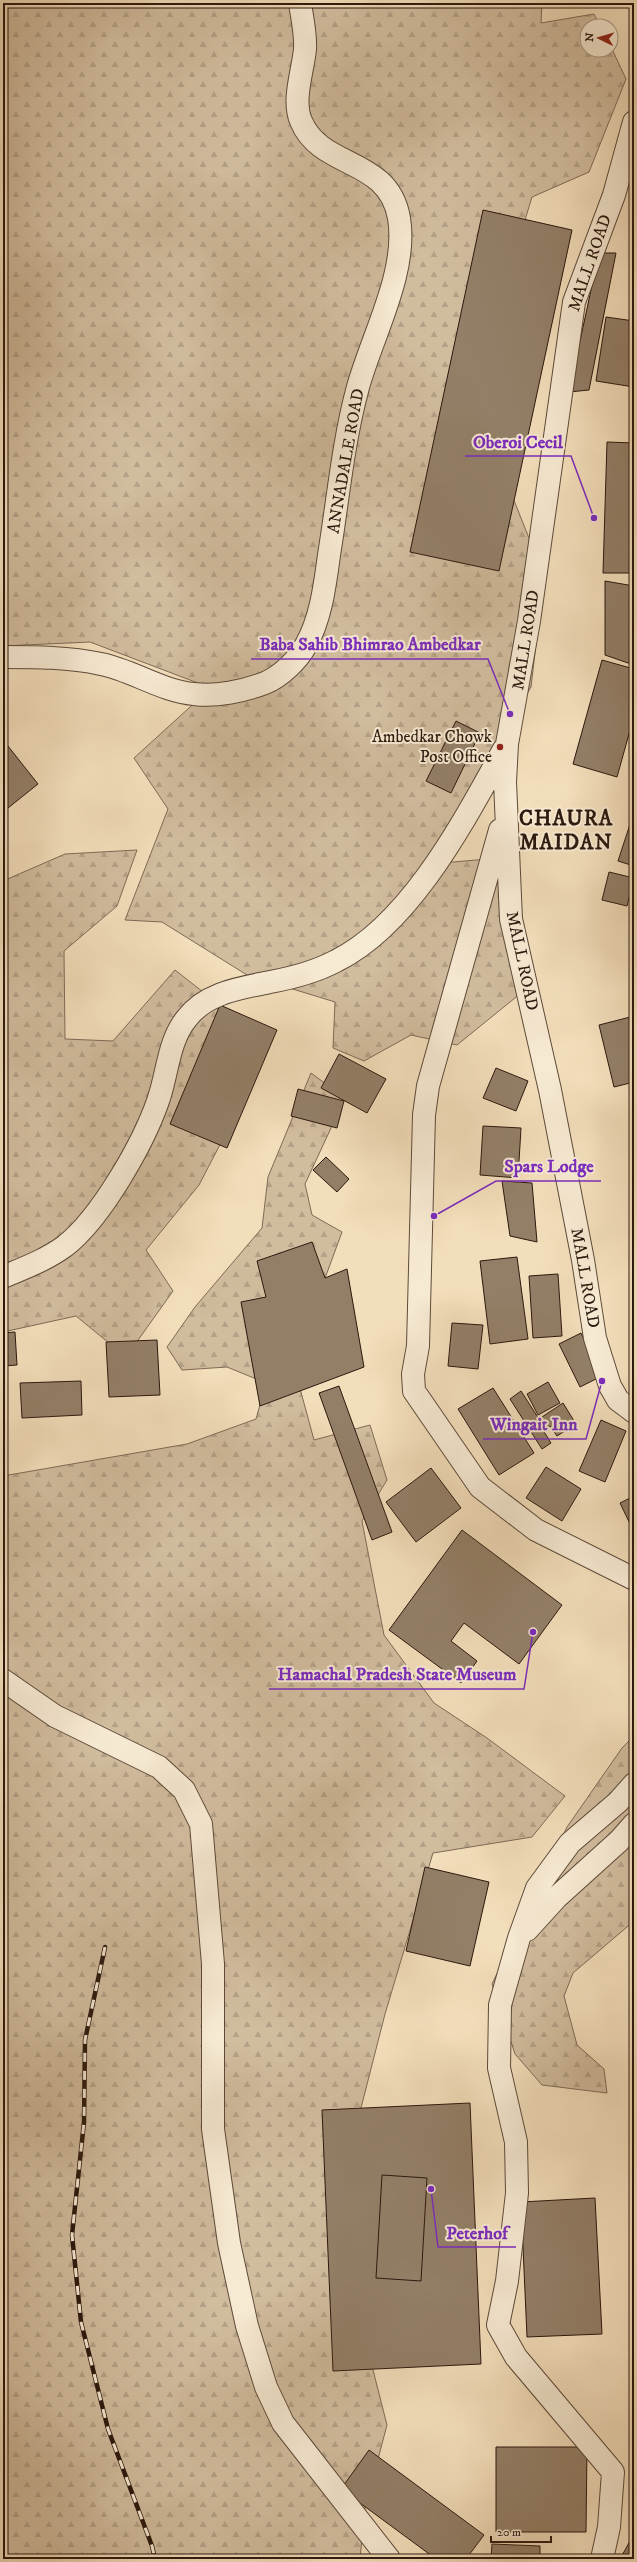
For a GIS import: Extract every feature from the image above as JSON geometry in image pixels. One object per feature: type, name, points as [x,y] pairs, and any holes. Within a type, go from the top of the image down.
[{"type":"street","name":"ANNADALE ROAD","points":[[3,657],[60,658],[99,663],[128,670],[177,690],[193,694],[211,694],[266,682],[294,661],[306,645],[322,599],[349,424],[358,387],[394,277],[400,251],[399,220],[393,196],[382,182],[321,146],[309,134],[300,120],[298,104],[305,46],[300,3]]},
{"type":"street","name":"MALL ROAD","points":[[634,122],[614,195],[574,302],[529,621],[507,744],[505,812],[511,920],[550,1090],[583,1260],[596,1338],[614,1393],[622,1404],[634,1412]]},
{"type":"street","points":[[3,1277],[48,1257],[66,1245],[84,1228],[98,1210],[148,1127],[159,1099],[172,1049],[187,1017],[218,995],[248,985],[292,976],[336,961],[358,947],[390,922],[462,824],[507,744]]},
{"type":"street","points":[[505,812],[428,1086],[424,1115],[418,1346],[413,1387],[422,1405],[480,1487],[536,1530],[634,1579]]},
{"type":"street","points":[[3,1680],[55,1716],[159,1767],[184,1790],[201,1824],[213,1964],[214,2129],[229,2243],[247,2326],[266,2387],[284,2424],[388,2559]]},
{"type":"street","points":[[602,2559],[609,2527],[612,2472],[516,2357],[498,2325],[506,2288],[517,2193],[516,2142],[500,2068],[500,2005],[537,1888],[566,1850],[618,1802],[634,1784]]},
{"type":"street","points":[[520,1938],[556,1897],[619,1841],[634,1824]]},
{"type":"green space","points":[[3,3],[542,3],[541,23],[594,14],[596,18],[579,18],[579,58],[616,58],[626,79],[589,172],[532,197],[489,338],[502,470],[544,576],[531,687],[429,864],[488,859],[515,900],[531,985],[457,1045],[411,1035],[364,1061],[333,1048],[335,1002],[247,975],[162,922],[125,920],[168,809],[134,758],[211,688],[90,642],[3,646]]},
{"type":"green space","points":[[137,850],[117,906],[64,951],[65,1039],[113,1041],[175,970],[244,1024],[238,1110],[199,1185],[146,1250],[173,1291],[126,1357],[76,1316],[3,1332],[3,881],[65,854]]},
{"type":"green space","points":[[311,1073],[345,1098],[305,1184],[312,1215],[342,1232],[324,1281],[289,1348],[314,1440],[370,1425],[387,1480],[362,1521],[384,1635],[434,1703],[487,1738],[565,1796],[532,1837],[433,1853],[385,2014],[351,2147],[372,2366],[387,2425],[365,2508],[360,2559],[3,2559],[3,1476],[187,1444],[256,1419],[266,1383],[227,1367],[182,1370],[167,1347],[195,1307],[262,1228],[268,1177]]},
{"type":"green space","points":[[634,1736],[634,1921],[573,1973],[564,1996],[577,2045],[604,2069],[607,2093],[542,2085],[515,2054],[492,1984],[567,1827],[622,1748]]},
{"type":"building","points":[[483,210],[572,230],[499,571],[410,552]]},
{"type":"building","points":[[599,253],[616,253],[589,390],[569,392]]},
{"type":"building","points":[[606,317],[634,321],[634,387],[596,381]]},
{"type":"building","points":[[607,442],[634,443],[634,573],[603,573]]},
{"type":"building","points":[[605,581],[634,586],[634,662],[628,663],[605,655]]},
{"type":"building","points":[[602,660],[634,669],[634,716],[617,777],[573,764]]},
{"type":"building","points":[[456,721],[480,733],[451,793],[426,781]]},
{"type":"building","points":[[4,741],[38,784],[3,812],[3,742]]},
{"type":"building","points":[[634,812],[634,866],[618,861]]},
{"type":"building","points":[[609,872],[634,878],[627,906],[602,900]]},
{"type":"building","points":[[220,1005],[277,1030],[227,1148],[170,1124]]},
{"type":"building","points":[[634,1016],[634,1082],[614,1087],[599,1025]]},
{"type":"building","points":[[339,1054],[386,1079],[367,1113],[321,1088]]},
{"type":"building","points":[[496,1068],[528,1081],[516,1111],[483,1098]]},
{"type":"building","points":[[298,1089],[344,1101],[337,1128],[291,1116]]},
{"type":"building","points":[[483,1126],[521,1128],[518,1178],[480,1175]]},
{"type":"building","points":[[326,1157],[349,1179],[337,1192],[313,1170]]},
{"type":"building","points":[[502,1181],[532,1183],[537,1242],[510,1236]]},
{"type":"building","points":[[312,1242],[325,1278],[347,1269],[364,1367],[260,1406],[241,1302],[266,1297],[257,1261]]},
{"type":"building","points":[[517,1257],[528,1339],[490,1344],[480,1261]]},
{"type":"building","points":[[558,1274],[562,1336],[533,1338],[529,1276]]},
{"type":"building","points":[[452,1323],[483,1325],[478,1369],[448,1366]]},
{"type":"building","points":[[15,1332],[17,1365],[3,1366],[3,1333]]},
{"type":"building","points":[[581,1333],[602,1376],[580,1387],[559,1344]]},
{"type":"building","points":[[157,1340],[160,1395],[109,1397],[106,1342]]},
{"type":"building","points":[[81,1381],[82,1415],[22,1418],[20,1383]]},
{"type":"building","points":[[548,1382],[560,1403],[538,1415],[527,1394]]},
{"type":"building","points":[[339,1386],[392,1532],[372,1540],[319,1393]]},
{"type":"building","points":[[493,1388],[534,1453],[499,1475],[458,1409]]},
{"type":"building","points":[[521,1391],[539,1419],[563,1403],[576,1424],[557,1436],[550,1426],[543,1430],[551,1443],[542,1449],[510,1399]]},
{"type":"building","points":[[601,1420],[626,1431],[605,1482],[579,1471]]},
{"type":"building","points":[[546,1467],[581,1489],[562,1521],[526,1498]]},
{"type":"building","points":[[431,1468],[461,1508],[416,1542],[386,1502]]},
{"type":"building","points":[[634,1496],[634,1532],[620,1503]]},
{"type":"building","points":[[462,1530],[562,1605],[519,1664],[464,1623],[451,1641],[477,1661],[461,1683],[389,1630]]},
{"type":"building","points":[[425,1867],[489,1882],[470,1966],[406,1951]]},
{"type":"building","points":[[470,2103],[481,2364],[333,2371],[322,2110]]},
{"type":"building","points":[[382,2175],[427,2178],[421,2281],[376,2278]]},
{"type":"building","points":[[595,2198],[602,2334],[527,2337],[521,2202]]},
{"type":"building","points":[[496,2447],[587,2447],[586,2532],[496,2532]]},
{"type":"building","points":[[369,2450],[484,2535],[466,2559],[436,2559],[341,2489]]},
{"type":"building","points":[[634,2534],[634,2559],[620,2559]]},
{"type":"building","points":[[492,2544],[540,2546],[540,2559],[491,2559]]},
{"type":"railway","points":[[105,1947],[85,2040],[84,2122],[72,2235],[81,2322],[108,2429],[152,2546],[155,2559]]},
{"type":"place","name":"Oberoi Cecil","points":[[594,518]]},
{"type":"place","name":"Baba Sahib Bhimrao Ambedkar","points":[[510,714]]},
{"type":"place","name":"Ambedkar Chowk Post Office","points":[[500,747]]},
{"type":"place","name":"Spars Lodge","points":[[434,1216]]},
{"type":"place","name":"Wingait Inn","points":[[602,1381]]},
{"type":"place","name":"Hamachal Pradesh State Museum","points":[[533,1632]]},
{"type":"place","name":"Peterhof","points":[[431,2189]]},
{"type":"district","name":"CHAURA MAIDAN","points":[[566,831]]}]
